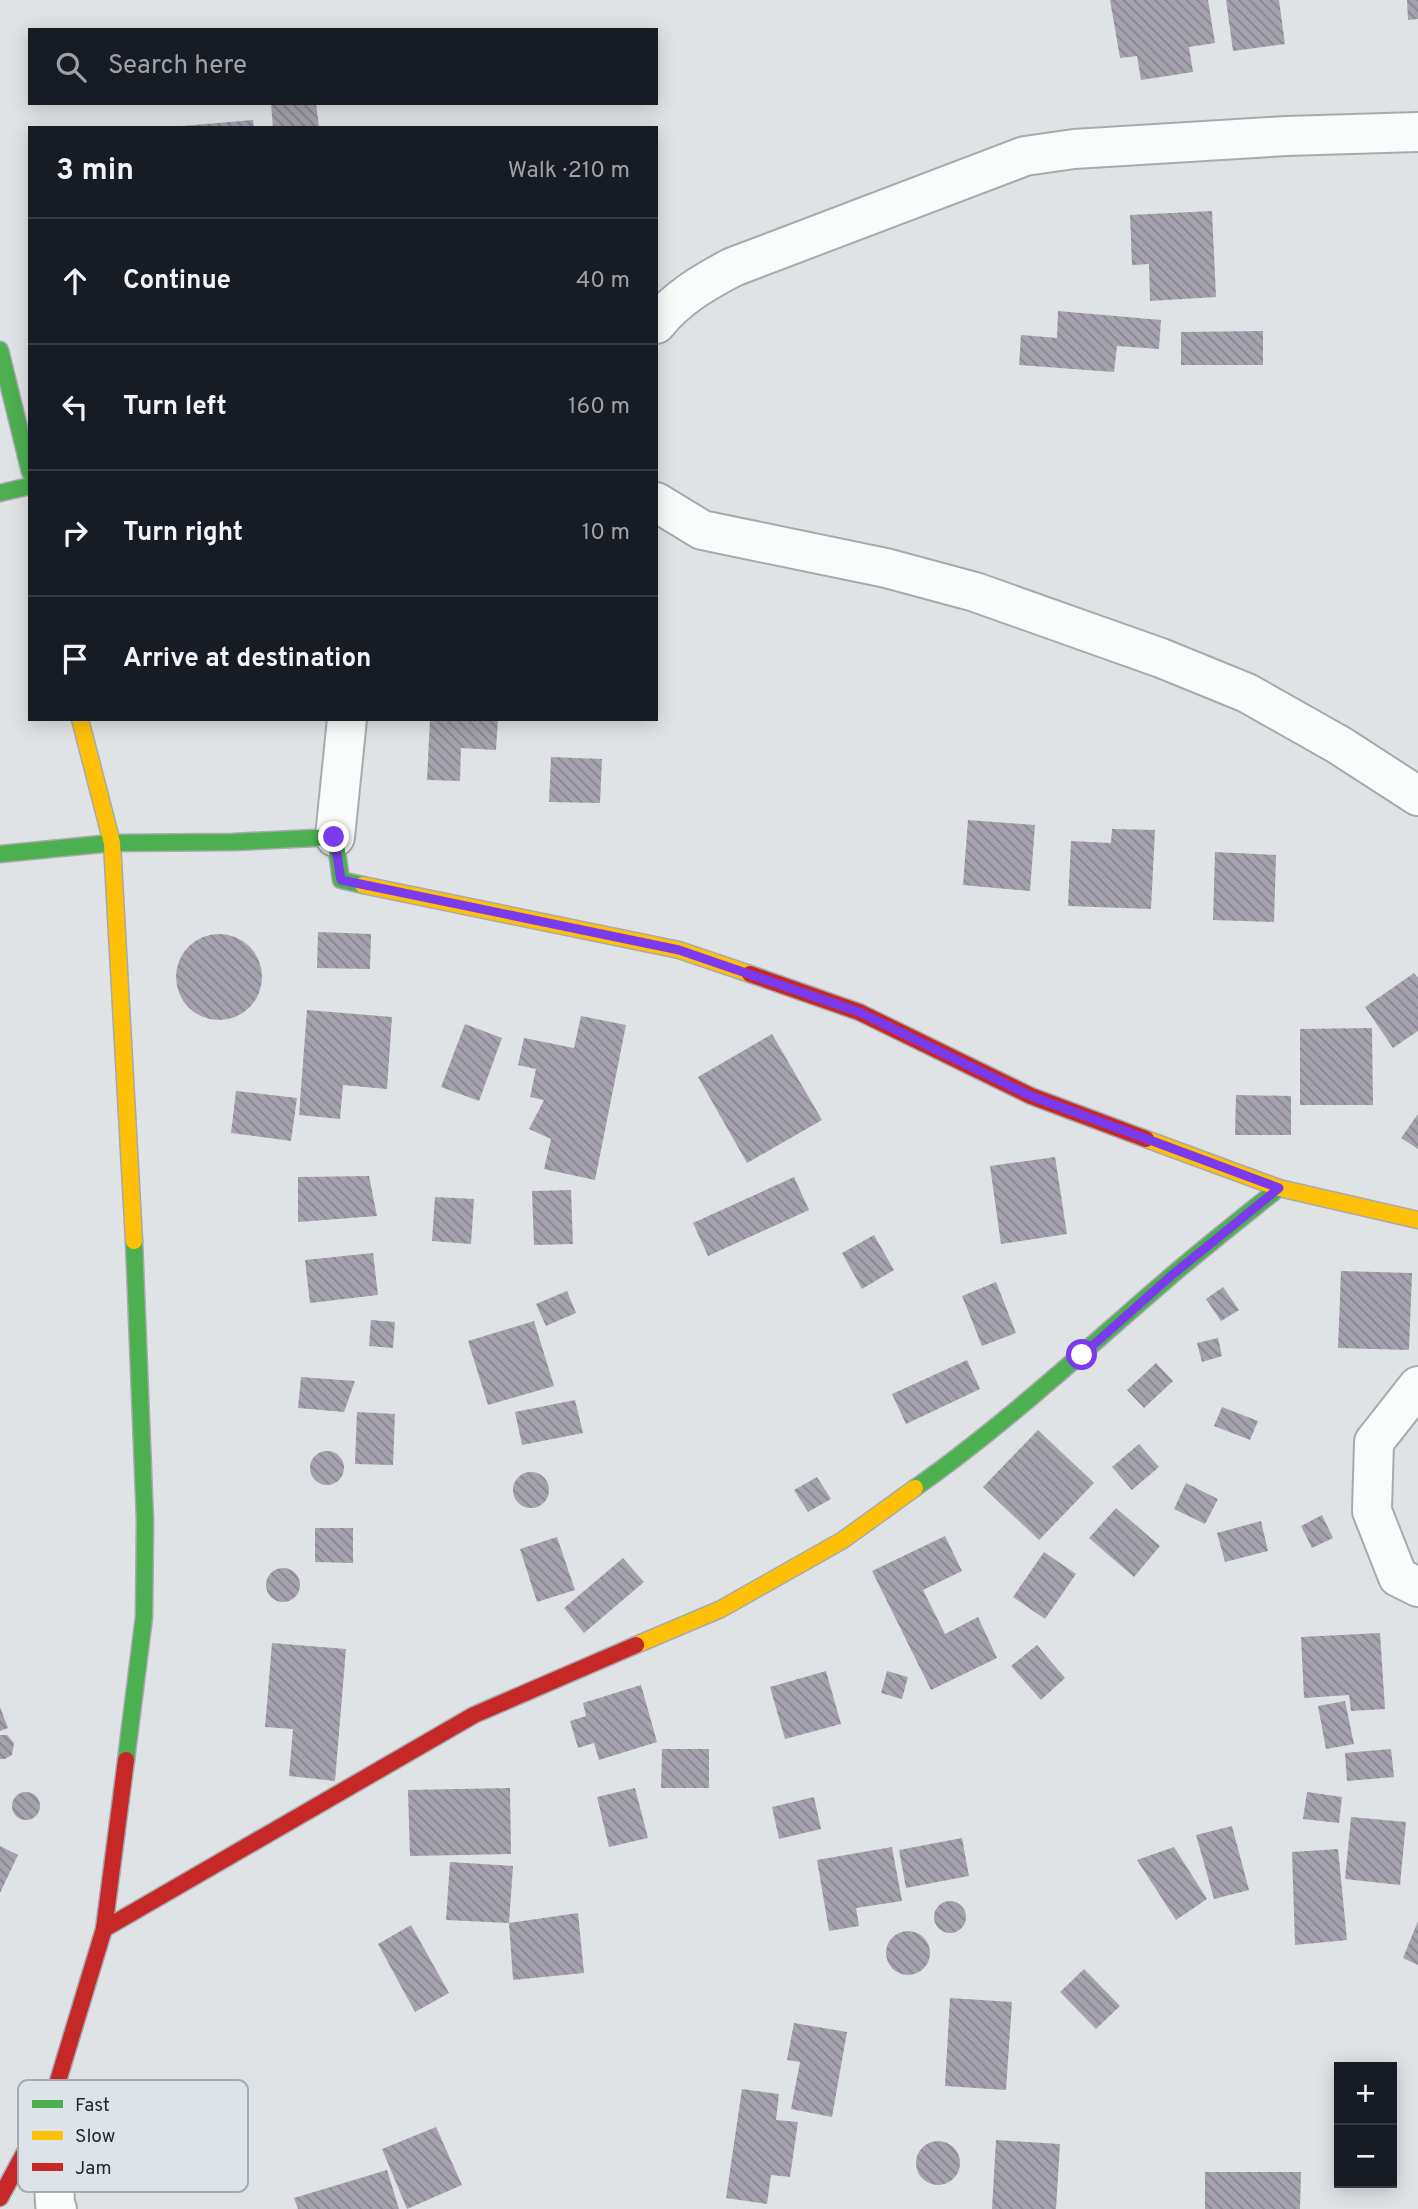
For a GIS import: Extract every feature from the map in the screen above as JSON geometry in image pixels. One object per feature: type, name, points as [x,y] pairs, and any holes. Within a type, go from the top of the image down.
[{"type":"street","points":[[658,322],[702,283],[733,267],[1026,156],[1052,151],[1286,136],[1418,132]]},
{"type":"street","points":[[0,350],[28,464]]},
{"type":"street","points":[[0,493],[28,486]]},
{"type":"street","points":[[658,503],[702,530],[886,568],[975,592],[1161,658],[1247,693],[1339,745],[1418,796]]},
{"type":"street","points":[[58,2080],[104,1929],[144,1617],[145,1521],[139,1330],[113,844],[81,721]]},
{"type":"street","points":[[347,721],[334,837],[341,880],[679,950],[859,1012],[1031,1096],[1279,1188],[1418,1220]]},
{"type":"street","points":[[0,854],[113,844],[334,837]]},
{"type":"street","points":[[104,1929],[474,1715],[721,1609],[844,1539],[966,1452],[1172,1275],[1279,1188]]},
{"type":"street","points":[[1418,1386],[1374,1442],[1372,1511],[1398,1577],[1418,1587]]},
{"type":"street","points":[[0,2199],[18,2165]]},
{"type":"building","points":[[1110,0],[1208,0],[1215,43],[1189,47],[1193,72],[1141,80],[1137,56],[1120,58]]},
{"type":"building","points":[[1226,0],[1279,0],[1285,44],[1233,51]]},
{"type":"building","points":[[1407,0],[1418,0],[1418,19],[1408,20]]},
{"type":"building","points":[[271,105],[316,105],[319,126],[273,126]]},
{"type":"building","points":[[253,120],[254,126],[182,126]]},
{"type":"building","points":[[1212,211],[1216,297],[1150,301],[1149,264],[1132,265],[1130,215]]},
{"type":"building","points":[[1058,311],[1161,320],[1159,349],[1117,346],[1114,372],[1019,365],[1021,335],[1057,338]]},
{"type":"building","points":[[1263,331],[1263,365],[1181,365],[1181,332]]},
{"type":"building","points":[[430,721],[498,721],[496,750],[461,748],[460,781],[427,780]]},
{"type":"building","points":[[551,757],[602,759],[600,803],[549,802]]},
{"type":"building","points":[[968,820],[1035,825],[1030,891],[963,885]]},
{"type":"building","points":[[1112,829],[1155,830],[1151,909],[1068,906],[1071,841],[1111,843]]},
{"type":"building","points":[[1215,852],[1276,855],[1274,922],[1213,920]]},
{"type":"building","points":[[318,932],[371,934],[370,969],[317,968]]},
{"type":"building","points":[[211,934],[227,934],[250,946],[259,960],[262,977],[259,994],[250,1008],[227,1020],[211,1020],[195,1013],[183,1001],[176,985],[176,969],[183,953],[195,941]]},
{"type":"building","points":[[1414,973],[1418,978],[1418,1031],[1393,1048],[1365,1007]]},
{"type":"building","points":[[307,1010],[392,1017],[387,1089],[343,1085],[340,1119],[299,1115]]},
{"type":"building","points":[[581,1016],[626,1025],[595,1180],[544,1169],[551,1139],[529,1129],[544,1100],[530,1097],[536,1069],[518,1065],[524,1038],[574,1048]]},
{"type":"building","points":[[465,1024],[502,1038],[479,1101],[441,1087]]},
{"type":"building","points":[[1372,1028],[1373,1105],[1300,1105],[1300,1029]]},
{"type":"building","points":[[772,1034],[822,1120],[747,1163],[698,1077]]},
{"type":"building","points":[[236,1091],[297,1098],[291,1141],[231,1133]]},
{"type":"building","points":[[1236,1095],[1291,1096],[1291,1135],[1235,1135]]},
{"type":"building","points":[[1418,1114],[1418,1149],[1401,1138]]},
{"type":"building","points":[[1055,1157],[1067,1234],[1001,1244],[990,1166]]},
{"type":"building","points":[[369,1176],[377,1216],[298,1222],[298,1177]]},
{"type":"building","points":[[794,1177],[809,1210],[708,1256],[693,1223]]},
{"type":"building","points":[[571,1190],[573,1244],[534,1245],[532,1191]]},
{"type":"building","points":[[435,1197],[474,1199],[471,1244],[432,1241]]},
{"type":"building","points":[[874,1235],[894,1270],[862,1289],[842,1253]]},
{"type":"building","points":[[373,1253],[378,1295],[310,1303],[305,1260]]},
{"type":"building","points":[[1341,1271],[1412,1273],[1409,1350],[1338,1348]]},
{"type":"building","points":[[996,1282],[1016,1333],[982,1346],[962,1296]]},
{"type":"building","points":[[1223,1287],[1239,1310],[1221,1321],[1206,1299]]},
{"type":"building","points":[[567,1291],[576,1313],[546,1326],[536,1304]]},
{"type":"building","points":[[371,1320],[395,1322],[393,1348],[369,1346]]},
{"type":"building","points":[[534,1321],[554,1386],[488,1405],[468,1341]]},
{"type":"building","points":[[1218,1338],[1222,1356],[1202,1362],[1197,1343]]},
{"type":"building","points":[[967,1360],[980,1389],[906,1424],[892,1394]]},
{"type":"building","points":[[1156,1363],[1173,1381],[1144,1408],[1127,1390]]},
{"type":"building","points":[[301,1377],[355,1381],[344,1412],[298,1408]]},
{"type":"building","points":[[575,1400],[583,1433],[522,1445],[515,1412]]},
{"type":"building","points":[[1222,1407],[1258,1421],[1250,1440],[1214,1426]]},
{"type":"building","points":[[357,1412],[395,1414],[393,1465],[355,1464]]},
{"type":"building","points":[[1038,1430],[1094,1483],[1039,1540],[983,1487]]},
{"type":"building","points":[[1139,1444],[1159,1467],[1132,1490],[1112,1467]]},
{"type":"building","points":[[327,1451],[339,1456],[344,1468],[339,1480],[327,1485],[315,1480],[310,1468],[315,1456]]},
{"type":"building","points":[[531,1472],[543,1478],[549,1490],[543,1502],[531,1508],[519,1502],[513,1490],[519,1478]]},
{"type":"building","points":[[817,1477],[831,1499],[808,1512],[794,1490]]},
{"type":"building","points":[[1186,1483],[1218,1499],[1205,1524],[1174,1509]]},
{"type":"building","points":[[1116,1508],[1160,1546],[1134,1577],[1089,1538]]},
{"type":"building","points":[[1322,1515],[1333,1538],[1312,1548],[1301,1526]]},
{"type":"building","points":[[1261,1521],[1268,1551],[1225,1562],[1217,1533]]},
{"type":"building","points":[[315,1528],[353,1528],[353,1563],[315,1562]]},
{"type":"building","points":[[945,1536],[962,1571],[923,1590],[945,1634],[978,1617],[997,1658],[931,1690],[872,1571]]},
{"type":"building","points":[[557,1537],[575,1590],[537,1602],[520,1549]]},
{"type":"building","points":[[1044,1552],[1076,1574],[1045,1619],[1013,1597]]},
{"type":"building","points":[[623,1558],[644,1582],[584,1633],[564,1608]]},
{"type":"building","points":[[283,1568],[295,1573],[300,1585],[295,1597],[283,1602],[271,1597],[266,1585],[271,1573]]},
{"type":"building","points":[[1380,1633],[1385,1709],[1351,1711],[1349,1695],[1304,1698],[1301,1637]]},
{"type":"building","points":[[272,1643],[346,1649],[335,1781],[289,1776],[293,1729],[265,1727]]},
{"type":"building","points":[[1037,1645],[1065,1678],[1041,1700],[1011,1666]]},
{"type":"building","points":[[826,1671],[841,1724],[785,1739],[770,1687]]},
{"type":"building","points":[[887,1671],[908,1677],[902,1699],[881,1693]]},
{"type":"building","points":[[641,1685],[657,1742],[599,1760],[594,1743],[578,1748],[570,1721],[586,1716],[583,1703]]},
{"type":"building","points":[[1345,1701],[1354,1744],[1326,1749],[1318,1706]]},
{"type":"building","points":[[0,1707],[8,1728],[0,1731]]},
{"type":"building","points":[[0,1735],[7,1735],[14,1743],[12,1755],[5,1759],[0,1759]]},
{"type":"building","points":[[662,1749],[709,1749],[709,1788],[661,1788]]},
{"type":"building","points":[[1391,1749],[1394,1777],[1347,1781],[1345,1753]]},
{"type":"building","points":[[510,1788],[511,1854],[410,1856],[408,1790]]},
{"type":"building","points":[[635,1788],[648,1838],[609,1847],[597,1797]]},
{"type":"building","points":[[26,1792],[36,1796],[40,1806],[36,1816],[26,1820],[16,1816],[12,1806],[16,1796]]},
{"type":"building","points":[[1307,1792],[1342,1797],[1339,1823],[1303,1819]]},
{"type":"building","points":[[814,1797],[821,1829],[779,1839],[772,1807]]},
{"type":"building","points":[[1351,1817],[1406,1822],[1400,1885],[1345,1879]]},
{"type":"building","points":[[1232,1826],[1249,1890],[1214,1899],[1196,1835]]},
{"type":"building","points":[[962,1838],[969,1876],[906,1888],[899,1850]]},
{"type":"building","points":[[0,1846],[18,1855],[0,1893]]},
{"type":"building","points":[[892,1847],[902,1901],[856,1908],[859,1926],[829,1931],[817,1860]]},
{"type":"building","points":[[1174,1847],[1207,1899],[1176,1920],[1137,1860]]},
{"type":"building","points":[[1338,1849],[1347,1940],[1295,1945],[1292,1852]]},
{"type":"building","points":[[450,1862],[513,1866],[509,1923],[446,1920]]},
{"type":"building","points":[[950,1901],[961,1906],[966,1917],[961,1928],[950,1933],[939,1928],[934,1917],[939,1906]]},
{"type":"building","points":[[578,1913],[584,1973],[513,1980],[509,1923]]},
{"type":"building","points":[[1418,1921],[1418,1965],[1403,1958]]},
{"type":"building","points":[[411,1925],[449,1993],[415,2012],[378,1944]]},
{"type":"building","points":[[908,1931],[917,1932],[924,1937],[929,1944],[929,1962],[924,1969],[917,1974],[908,1975],[899,1974],[892,1969],[887,1962],[886,1953],[887,1944],[892,1937],[899,1932]]},
{"type":"building","points":[[1084,1969],[1120,2006],[1096,2029],[1060,1992]]},
{"type":"building","points":[[950,1998],[1012,2002],[1006,2090],[945,2086]]},
{"type":"building","points":[[794,2023],[847,2032],[832,2117],[791,2109],[800,2062],[787,2060]]},
{"type":"building","points":[[742,2089],[779,2094],[776,2120],[798,2122],[790,2177],[771,2175],[767,2204],[726,2198]]},
{"type":"building","points":[[436,2127],[462,2185],[407,2209],[382,2149]]},
{"type":"building","points":[[996,2140],[1060,2144],[1056,2209],[992,2209]]},
{"type":"building","points":[[938,2141],[953,2148],[960,2163],[953,2178],[938,2185],[923,2178],[916,2163],[923,2148]]},
{"type":"building","points":[[387,2170],[399,2209],[298,2209],[294,2198]]},
{"type":"building","points":[[1205,2172],[1301,2172],[1300,2209],[1205,2209]]},
{"type":"traffic: fast","points":[[0,350],[28,464]]},
{"type":"traffic: fast","points":[[0,493],[28,486]]},
{"type":"traffic: fast","points":[[0,854],[112,843],[233,842],[335,837],[341,880],[363,885]]},
{"type":"traffic: fast","points":[[915,1488],[1014,1412],[1184,1265],[1279,1188]]},
{"type":"traffic: fast","points":[[126,1760],[144,1617],[145,1521],[134,1241]]},
{"type":"traffic: slow","points":[[81,721],[112,843],[134,1241]]},
{"type":"traffic: slow","points":[[363,885],[679,950],[750,974]]},
{"type":"traffic: slow","points":[[1146,1139],[1279,1188],[1418,1220]]},
{"type":"traffic: slow","points":[[636,1645],[721,1609],[843,1540],[915,1488]]},
{"type":"traffic: jam","points":[[750,974],[859,1012],[1031,1096],[1146,1139]]},
{"type":"traffic: jam","points":[[104,1929],[474,1715],[636,1645]]},
{"type":"traffic: jam","points":[[58,2080],[104,1929],[126,1760]]},
{"type":"traffic: jam","points":[[0,2198],[18,2165]]},
{"type":"route","points":[[334,837],[341,880],[679,950],[859,1012],[1031,1096],[1279,1188],[1172,1275],[1082,1355]]}]
